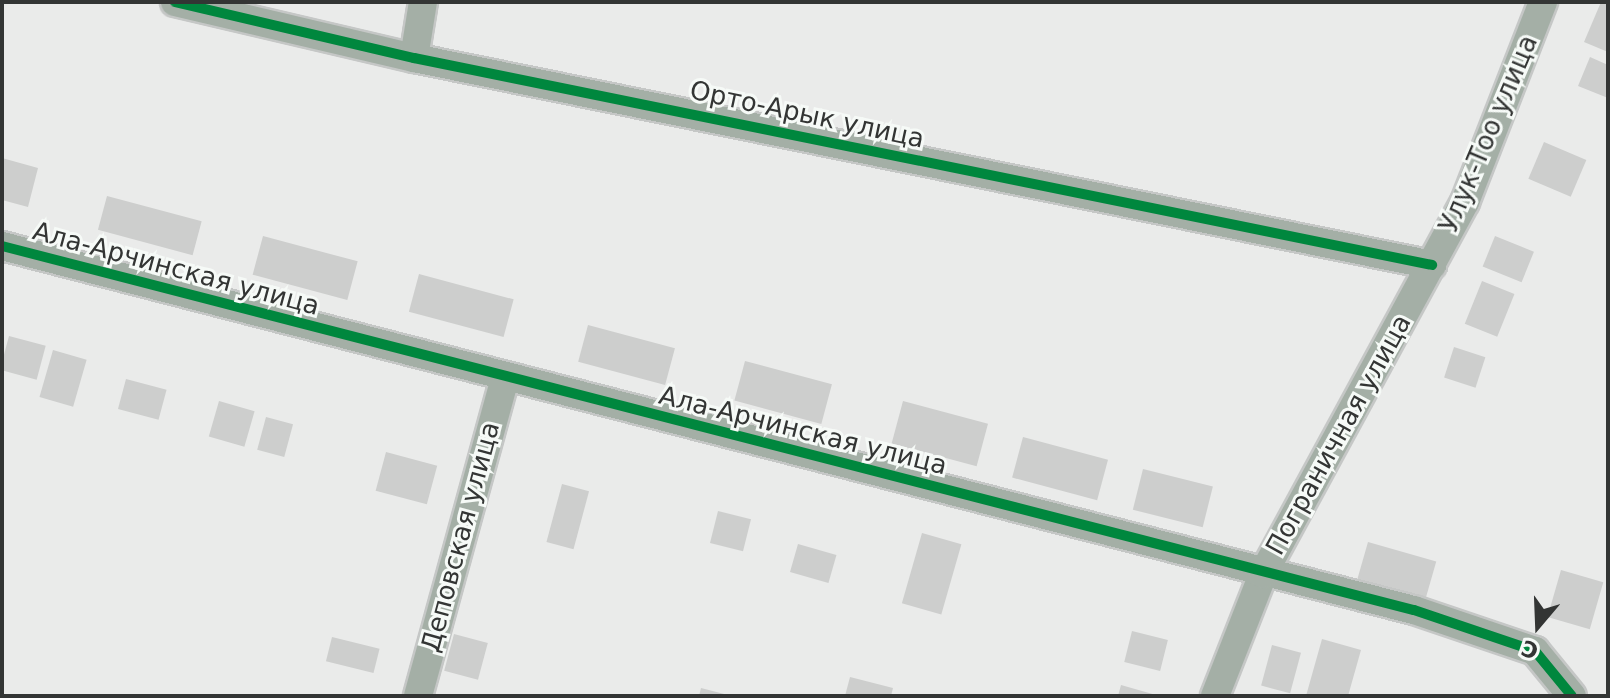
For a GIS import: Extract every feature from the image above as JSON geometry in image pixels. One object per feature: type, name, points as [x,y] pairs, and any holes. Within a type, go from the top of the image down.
[{"type":"street","name":"Орто-Арык улица","points":[[175,2],[414,58],[1432,265]]},
{"type":"street","points":[[414,58],[423,2]]},
{"type":"street","name":"Улук-Тоо улица","points":[[1432,265],[1465,202],[1543,2]]},
{"type":"street","name":"Ала-Арчинская улица","points":[[2,246],[1263,574],[1414,610],[1535,651],[1572,696]]},
{"type":"street","name":"Пограничная улица","points":[[1215,696],[1263,574],[1432,265]]},
{"type":"street","name":"Деповская улица","points":[[418,696],[505,377]]},
{"type":"building","points":[[1601,2],[1608,2],[1608,52],[1584,42]]},
{"type":"building","points":[[1590,57],[1608,65],[1608,98],[1578,86]]},
{"type":"building","points":[[1544,142],[1586,160],[1571,197],[1528,179]]},
{"type":"building","points":[[2,158],[38,168],[28,207],[2,200]]},
{"type":"building","points":[[107,196],[202,221],[193,255],[98,230]]},
{"type":"building","points":[[263,236],[358,261],[347,300],[253,275]]},
{"type":"building","points":[[1495,236],[1534,252],[1522,282],[1483,267]]},
{"type":"building","points":[[419,274],[514,299],[504,337],[409,312]]},
{"type":"building","points":[[1482,281],[1514,294],[1497,337],[1465,324]]},
{"type":"building","points":[[588,325],[675,348],[665,385],[578,362]]},
{"type":"building","points":[[9,336],[46,346],[37,380],[2,370]]},
{"type":"building","points":[[1454,347],[1485,357],[1475,388],[1444,377]]},
{"type":"building","points":[[53,350],[87,360],[73,407],[39,397]]},
{"type":"building","points":[[745,361],[832,384],[821,424],[734,401]]},
{"type":"building","points":[[126,379],[167,390],[159,420],[118,409]]},
{"type":"building","points":[[219,401],[255,411],[244,447],[209,437]]},
{"type":"building","points":[[903,401],[988,424],[977,466],[892,444]]},
{"type":"building","points":[[266,417],[293,424],[284,457],[257,450]]},
{"type":"building","points":[[1023,437],[1108,460],[1097,500],[1012,478]]},
{"type":"building","points":[[386,452],[437,466],[427,504],[376,491]]},
{"type":"building","points":[[1143,469],[1213,486],[1203,527],[1133,510]]},
{"type":"building","points":[[562,484],[589,491],[574,549],[546,542]]},
{"type":"building","points":[[718,511],[751,519],[743,551],[710,543]]},
{"type":"building","points":[[922,533],[961,544],[941,614],[902,603]]},
{"type":"building","points":[[1368,542],[1436,562],[1424,605],[1356,585]]},
{"type":"building","points":[[798,544],[836,555],[828,583],[790,572]]},
{"type":"building","points":[[1561,570],[1603,582],[1590,629],[1547,617]]},
{"type":"building","points":[[1132,631],[1168,640],[1160,671],[1124,662]]},
{"type":"building","points":[[454,634],[488,643],[478,680],[444,671]]},
{"type":"building","points":[[332,637],[380,649],[373,673],[326,661]]},
{"type":"building","points":[[1322,639],[1361,650],[1348,696],[1306,696]]},
{"type":"building","points":[[1272,645],[1301,653],[1290,693],[1261,686]]},
{"type":"building","points":[[850,677],[893,688],[891,696],[845,696]]},
{"type":"building","points":[[1121,685],[1156,695],[1156,696],[1118,696]]},
{"type":"building","points":[[701,688],[728,695],[699,696]]},
{"type":"cycle path","points":[[175,2],[414,58],[1432,265]]},
{"type":"cycle path","points":[[2,246],[1414,610],[1535,651],[1572,696]]}]
